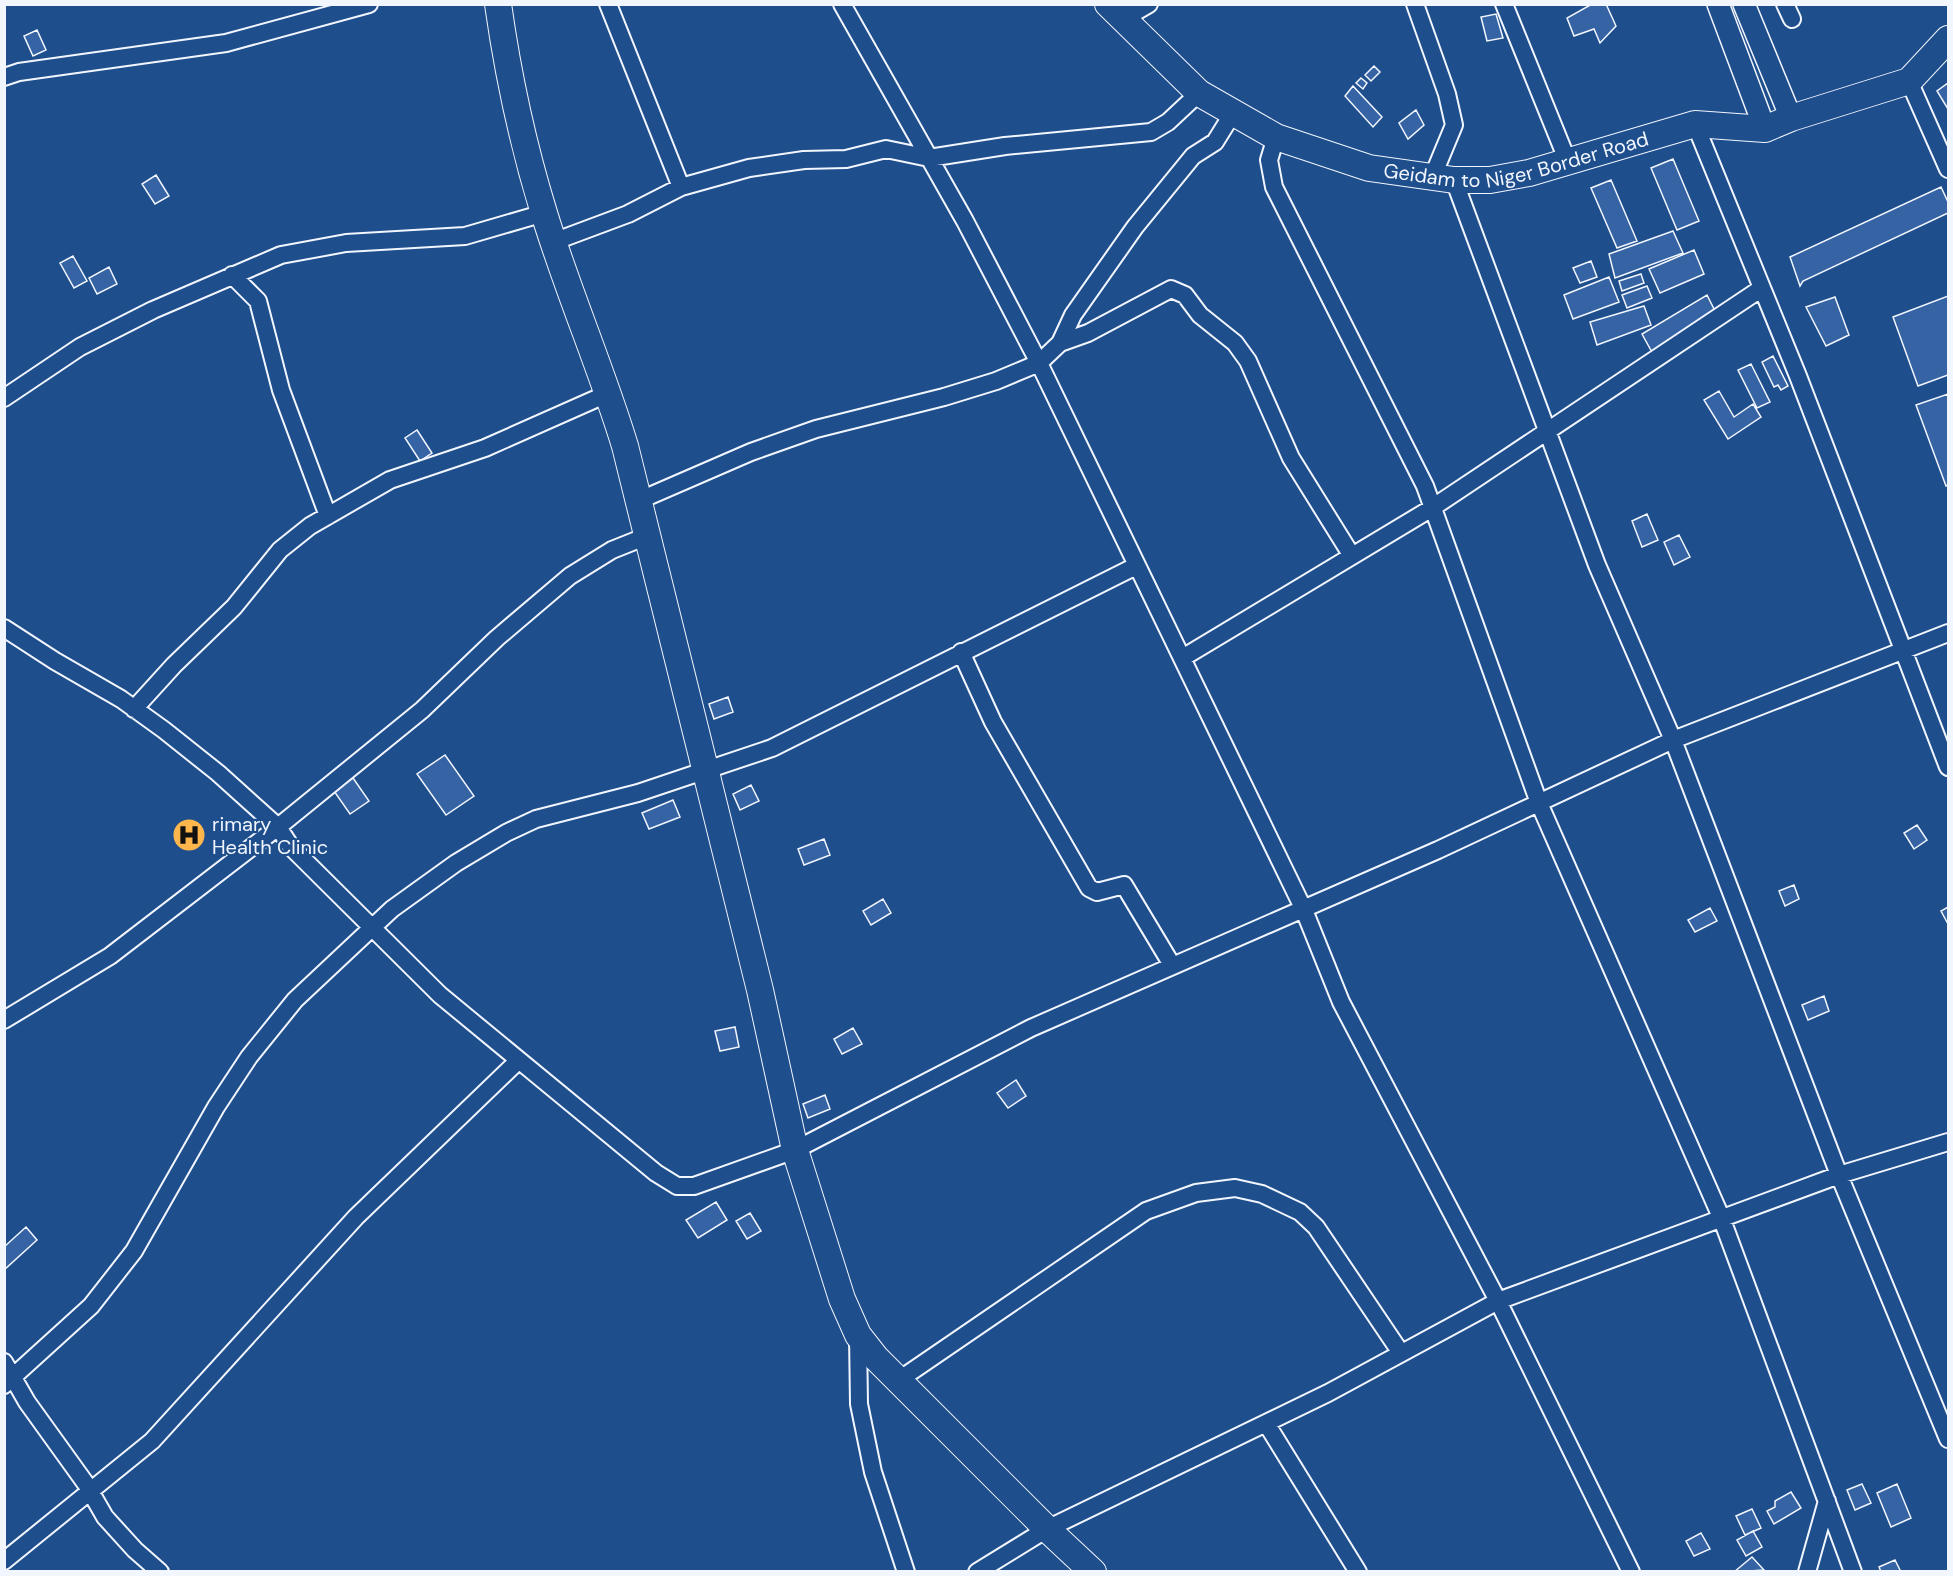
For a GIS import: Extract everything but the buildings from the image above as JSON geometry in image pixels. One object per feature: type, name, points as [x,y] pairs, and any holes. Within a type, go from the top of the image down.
[{"type":"main road","points":[[498,4],[506,56],[526,149],[553,242],[609,393],[760,990],[795,1150],[842,1299],[858,1335],[899,1380],[1093,1572]]},
{"type":"main road","name":"Geidam to Niger Border Road","points":[[1116,12],[1199,93],[1276,137],[1369,168],[1443,179],[1490,180],[1568,162],[1695,124],[1765,129],[1791,118],[1909,81],[1948,39]]},
{"type":"street","points":[[4,77],[19,72],[226,43],[369,4]]},
{"type":"street","points":[[608,4],[681,187]]},
{"type":"street","points":[[842,4],[929,158],[1039,363],[1136,566],[1184,657],[1304,910],[1341,1002],[1498,1301],[1632,1572]]},
{"type":"street","points":[[1116,12],[1149,4]]},
{"type":"street","points":[[1415,4],[1447,94],[1454,125],[1443,179],[1548,432],[1597,565],[1673,740],[1839,1175],[1948,1439]]},
{"type":"street","points":[[1504,4],[1568,162]]},
{"type":"street","points":[[1718,4],[1765,129]]},
{"type":"street","points":[[1744,4],[1791,118]]},
{"type":"street","points":[[1909,81],[1948,169]]},
{"type":"street","points":[[553,242],[628,214],[681,187],[749,168],[804,160],[846,159],[886,150],[905,151],[929,158],[1005,146],[1151,132],[1168,122],[1199,93]]},
{"type":"street","points":[[638,501],[751,452],[816,429],[944,397],[996,381],[1039,363],[1060,343],[1073,315],[1135,227],[1193,156],[1215,142],[1233,113]]},
{"type":"street","points":[[1695,124],[1906,651],[1948,767]]},
{"type":"street","points":[[1276,137],[1269,160],[1274,187],[1425,486],[1539,803],[1720,1217],[1853,1572]]},
{"type":"street","points":[[4,398],[80,347],[232,275],[281,255],[346,243],[465,236],[544,213]]},
{"type":"street","points":[[232,275],[258,301],[281,390],[328,516]]},
{"type":"street","points":[[1184,657],[1432,508],[1762,288]]},
{"type":"street","points":[[1060,343],[1088,333],[1171,289],[1185,296],[1213,327],[1235,344],[1248,361],[1292,458],[1352,556]]},
{"type":"street","points":[[134,709],[174,665],[234,607],[280,550],[328,516],[390,480],[484,448],[609,393]]},
{"type":"street","points":[[4,1020],[110,956],[278,827],[422,710],[497,638],[570,576],[612,550],[647,536]]},
{"type":"street","points":[[9,1381],[91,1306],[134,1251],[216,1107],[249,1057],[295,1000],[369,927],[456,863],[526,823],[638,793],[772,748],[1136,566]]},
{"type":"street","points":[[4,628],[55,662],[134,709],[218,773],[278,827],[291,847],[369,927],[440,994],[518,1061],[656,1173],[677,1186],[694,1186],[795,1150],[1031,1028],[1172,965],[1304,910],[1673,740],[1948,633]]},
{"type":"street","points":[[961,652],[993,722],[1089,888],[1097,892],[1124,885],[1172,965]]},
{"type":"street","points":[[4,1561],[91,1492],[118,1466],[152,1441],[356,1217],[518,1061]]},
{"type":"street","points":[[977,1572],[1047,1529],[1328,1393],[1498,1301],[1720,1217],[1839,1175],[1948,1142]]},
{"type":"street","points":[[899,1380],[1146,1211],[1196,1193],[1235,1188],[1262,1194],[1300,1212],[1316,1227],[1401,1353]]},
{"type":"street","points":[[858,1335],[859,1404],[873,1472],[906,1572]]},
{"type":"street","points":[[4,1362],[9,1381],[27,1402],[91,1492],[105,1517],[135,1550],[160,1572]]},
{"type":"street","points":[[1266,1423],[1358,1572]]},
{"type":"street","points":[[1807,1572],[1827,1501]]},
{"type":"place","name":"rimary Health Clinic","points":[[189,835]]}]
